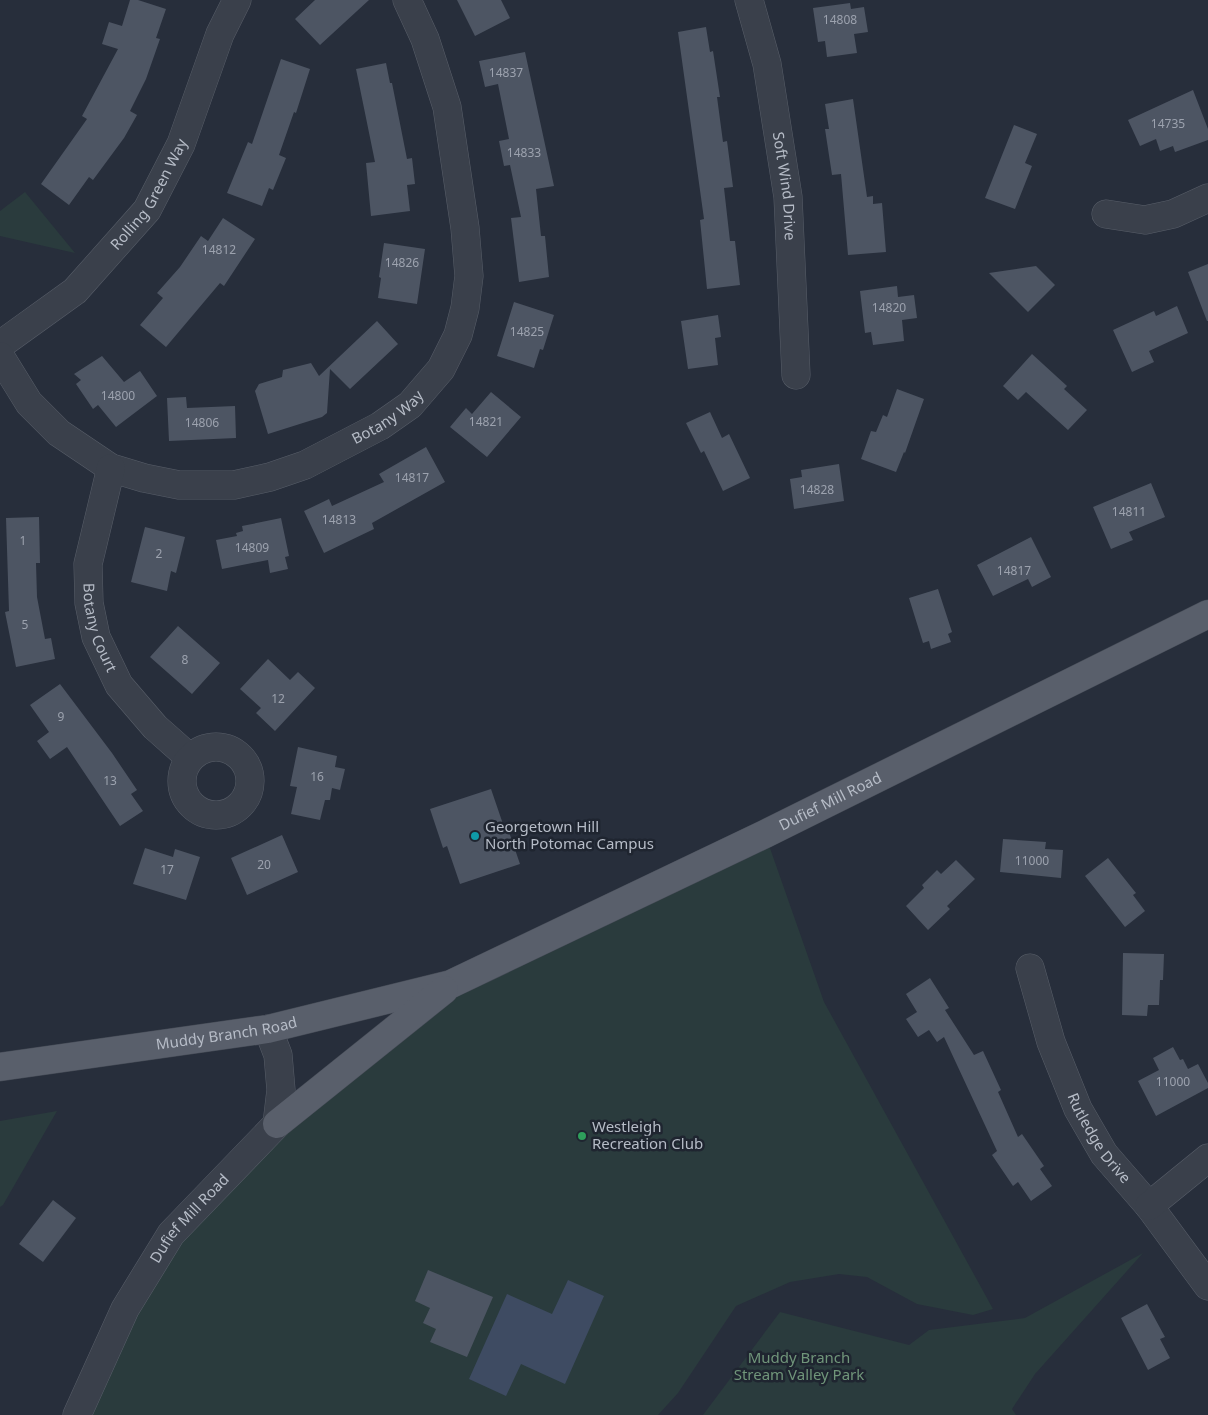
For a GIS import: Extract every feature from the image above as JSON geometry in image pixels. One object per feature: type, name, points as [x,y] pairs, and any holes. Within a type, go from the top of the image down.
[{"type":"main road","name":"Dufief Mill Road","points":[[451,984],[765,834],[1208,614]]},
{"type":"main road","name":"Muddy Branch Road","points":[[0,1067],[268,1028],[451,984]]},
{"type":"main road","points":[[277,1124],[451,984]]},
{"type":"street","name":"Rolling Green Way","points":[[0,346],[75,290],[147,210],[181,144],[220,34],[237,0]]},
{"type":"street","name":"Botany Way","points":[[0,356],[29,403],[59,432],[111,468],[179,486],[234,485],[270,478],[305,465],[380,426],[410,404],[441,368],[458,335],[465,308],[469,276],[465,228],[447,107],[425,39],[407,0]]},
{"type":"street","name":"Soft Wind Drive","points":[[749,0],[767,64],[788,197],[796,375]]},
{"type":"street","points":[[1106,214],[1145,220],[1173,214],[1208,198]]},
{"type":"street","name":"Botany Court","points":[[111,468],[88,564],[89,603],[96,637],[119,685],[155,727],[190,758]]},
{"type":"street","name":"Rutledge Drive","points":[[1030,968],[1050,1042],[1078,1109],[1104,1154],[1149,1206],[1208,1286]]},
{"type":"street","points":[[268,1028],[278,1055],[281,1090],[277,1124]]},
{"type":"street","name":"Dufief Mill Road","points":[[77,1415],[125,1309],[171,1234],[277,1124]]},
{"type":"street","points":[[1149,1206],[1208,1158]]},
{"type":"green space","points":[[25,192],[75,253],[0,236],[0,211]]},
{"type":"green space","name":"Westleigh Recreation Club","points":[[765,834],[824,1002],[993,1309],[973,1315],[917,1304],[867,1277],[839,1274],[790,1282],[736,1306],[678,1393],[658,1415],[77,1415],[171,1234],[451,984]]},
{"type":"green space","points":[[57,1111],[3,1205],[0,1207],[0,1121]]},
{"type":"green space","name":"Muddy Branch Stream Valley Park","points":[[1143,1253],[1035,1374],[1012,1409],[1016,1415],[703,1415],[780,1312],[909,1345],[929,1330],[1025,1318]]},
{"type":"water","points":[[568,1280],[604,1296],[565,1384],[521,1364],[506,1396],[469,1379],[507,1294],[552,1314]]},
{"type":"building","points":[[130,0],[138,0],[166,9],[156,38],[160,39],[146,79],[130,111],[137,115],[124,138],[93,180],[89,177],[69,205],[41,184],[87,119],[82,116],[118,49],[102,44],[109,22],[122,26]]},
{"type":"building","points":[[315,0],[369,0],[320,45],[295,19]]},
{"type":"building","points":[[457,0],[501,0],[510,18],[475,36]]},
{"type":"building","points":[[850,3],[851,9],[864,7],[868,32],[854,34],[857,53],[827,57],[825,41],[818,42],[813,8]]},
{"type":"building","points":[[706,27],[710,52],[713,51],[720,97],[717,97],[723,142],[727,141],[733,187],[724,188],[730,241],[735,241],[740,285],[707,289],[700,220],[704,219],[678,32]]},
{"type":"building","points":[[525,52],[554,186],[536,189],[541,236],[545,236],[549,277],[519,282],[511,218],[521,217],[510,165],[504,166],[499,141],[509,139],[498,84],[485,87],[479,61]]},
{"type":"building","points":[[281,59],[310,69],[296,113],[294,112],[279,155],[286,158],[273,190],[269,188],[262,206],[227,193],[248,142],[252,144]]},
{"type":"building","points":[[386,63],[390,83],[392,83],[407,159],[412,158],[415,184],[407,185],[410,211],[371,216],[366,163],[375,162],[356,69]]},
{"type":"building","points":[[1193,90],[1208,129],[1208,140],[1175,152],[1173,146],[1160,151],[1156,139],[1140,146],[1128,120]]},
{"type":"building","points":[[853,99],[867,197],[873,196],[873,204],[882,203],[886,252],[848,255],[841,174],[832,175],[825,129],[829,129],[825,104]]},
{"type":"building","points":[[1014,125],[1037,134],[1025,163],[1032,166],[1015,209],[985,198]]},
{"type":"building","points":[[223,218],[255,239],[224,286],[220,283],[166,347],[140,325],[163,298],[157,293],[180,267],[201,236],[208,241]]},
{"type":"building","points":[[384,243],[425,249],[417,304],[378,298]]},
{"type":"building","points":[[1208,264],[1208,321],[1207,321],[1188,272]]},
{"type":"building","points":[[1036,266],[1055,285],[1028,312],[989,273]]},
{"type":"building","points":[[897,286],[898,297],[914,295],[917,318],[902,320],[904,341],[873,345],[871,332],[865,333],[860,291]]},
{"type":"building","points":[[514,302],[554,315],[543,350],[540,349],[534,368],[497,356]]},
{"type":"building","points":[[1177,306],[1188,333],[1149,351],[1154,362],[1132,372],[1113,330],[1154,311],[1156,316]]},
{"type":"building","points":[[718,315],[721,337],[715,338],[718,365],[688,369],[681,321]]},
{"type":"building","points":[[377,321],[398,344],[350,389],[330,369],[327,413],[322,417],[268,434],[255,391],[259,384],[282,377],[283,370],[311,363],[319,376]]},
{"type":"building","points":[[1032,354],[1067,386],[1064,389],[1087,410],[1068,430],[1026,392],[1018,400],[1003,386]]},
{"type":"building","points":[[102,356],[124,382],[140,371],[157,396],[116,427],[98,405],[93,409],[76,384],[81,380],[74,374]]},
{"type":"building","points":[[897,389],[924,399],[905,453],[896,472],[861,459],[871,431],[876,432],[883,415],[887,417]]},
{"type":"building","points":[[491,392],[521,417],[487,457],[450,427],[466,408],[472,414]]},
{"type":"building","points":[[186,397],[187,408],[235,406],[236,438],[169,441],[167,398]]},
{"type":"building","points":[[710,412],[722,438],[729,434],[750,478],[723,491],[704,451],[701,453],[686,423]]},
{"type":"building","points":[[426,447],[445,482],[372,523],[374,529],[324,553],[304,511],[329,499],[332,506],[384,482],[379,474]]},
{"type":"building","points":[[839,464],[844,501],[794,509],[790,479],[802,477],[801,470]]},
{"type":"building","points":[[1151,483],[1165,517],[1129,532],[1133,540],[1111,549],[1093,507]]},
{"type":"building","points":[[39,517],[40,563],[36,563],[37,597],[45,639],[51,638],[55,659],[16,667],[5,612],[9,611],[6,518]]},
{"type":"building","points":[[281,518],[289,556],[285,557],[288,569],[270,573],[268,560],[222,569],[216,540],[237,536],[236,533],[243,531],[242,526]]},
{"type":"building","points":[[145,527],[185,537],[176,573],[171,571],[167,591],[131,582]]},
{"type":"building","points":[[1031,537],[1051,577],[1032,587],[1028,579],[993,596],[977,565]]},
{"type":"building","points":[[938,589],[952,632],[948,634],[951,642],[931,649],[929,641],[923,643],[909,598]]},
{"type":"building","points":[[178,626],[220,663],[192,694],[150,657]]},
{"type":"building","points":[[268,659],[290,680],[298,672],[315,688],[275,731],[256,713],[261,708],[240,689]]},
{"type":"building","points":[[60,684],[112,753],[137,790],[131,794],[143,811],[120,826],[67,747],[50,759],[37,741],[49,732],[30,705]]},
{"type":"building","points":[[298,747],[337,756],[335,767],[345,769],[340,790],[332,788],[330,800],[325,800],[320,820],[291,814],[297,787],[290,786]]},
{"type":"building","name":"Georgetown Hill North Potomac Campus","points":[[491,789],[504,827],[507,826],[520,864],[460,884],[447,846],[443,848],[430,809]]},
{"type":"building","points":[[282,835],[298,872],[247,895],[231,858]]},
{"type":"building","points":[[1003,839],[1046,842],[1045,849],[1063,850],[1061,878],[1000,872]]},
{"type":"building","points":[[145,848],[173,857],[175,849],[200,857],[186,900],[133,884]]},
{"type":"building","points":[[1108,858],[1136,893],[1133,895],[1145,911],[1125,927],[1085,876]]},
{"type":"building","points":[[956,860],[975,879],[947,906],[950,909],[928,930],[906,906],[924,888],[922,885],[937,870],[941,874]]},
{"type":"building","points":[[1123,953],[1164,954],[1163,980],[1160,980],[1159,1005],[1148,1005],[1147,1016],[1122,1015]]},
{"type":"building","points":[[930,978],[949,1008],[945,1010],[974,1055],[983,1051],[1001,1090],[998,1092],[1018,1137],[1022,1134],[1044,1166],[1040,1169],[1052,1186],[1031,1201],[1018,1182],[1013,1186],[992,1155],[997,1151],[944,1037],[937,1042],[929,1030],[918,1037],[906,1019],[917,1012],[906,994]]},
{"type":"building","points":[[1173,1047],[1180,1060],[1183,1059],[1188,1069],[1198,1064],[1208,1083],[1208,1088],[1156,1116],[1138,1081],[1159,1070],[1153,1058]]},
{"type":"building","points":[[53,1200],[76,1218],[43,1262],[19,1244]]},
{"type":"building","points":[[428,1270],[493,1297],[467,1357],[430,1342],[436,1329],[423,1323],[430,1308],[415,1301]]},
{"type":"building","points":[[1147,1304],[1165,1337],[1160,1339],[1170,1358],[1148,1370],[1121,1318]]},
{"type":"place","name":"Georgetown Hill North Potomac Campus","points":[[475,836]]},
{"type":"place","name":"Westleigh Recreation Club","points":[[582,1136]]}]
